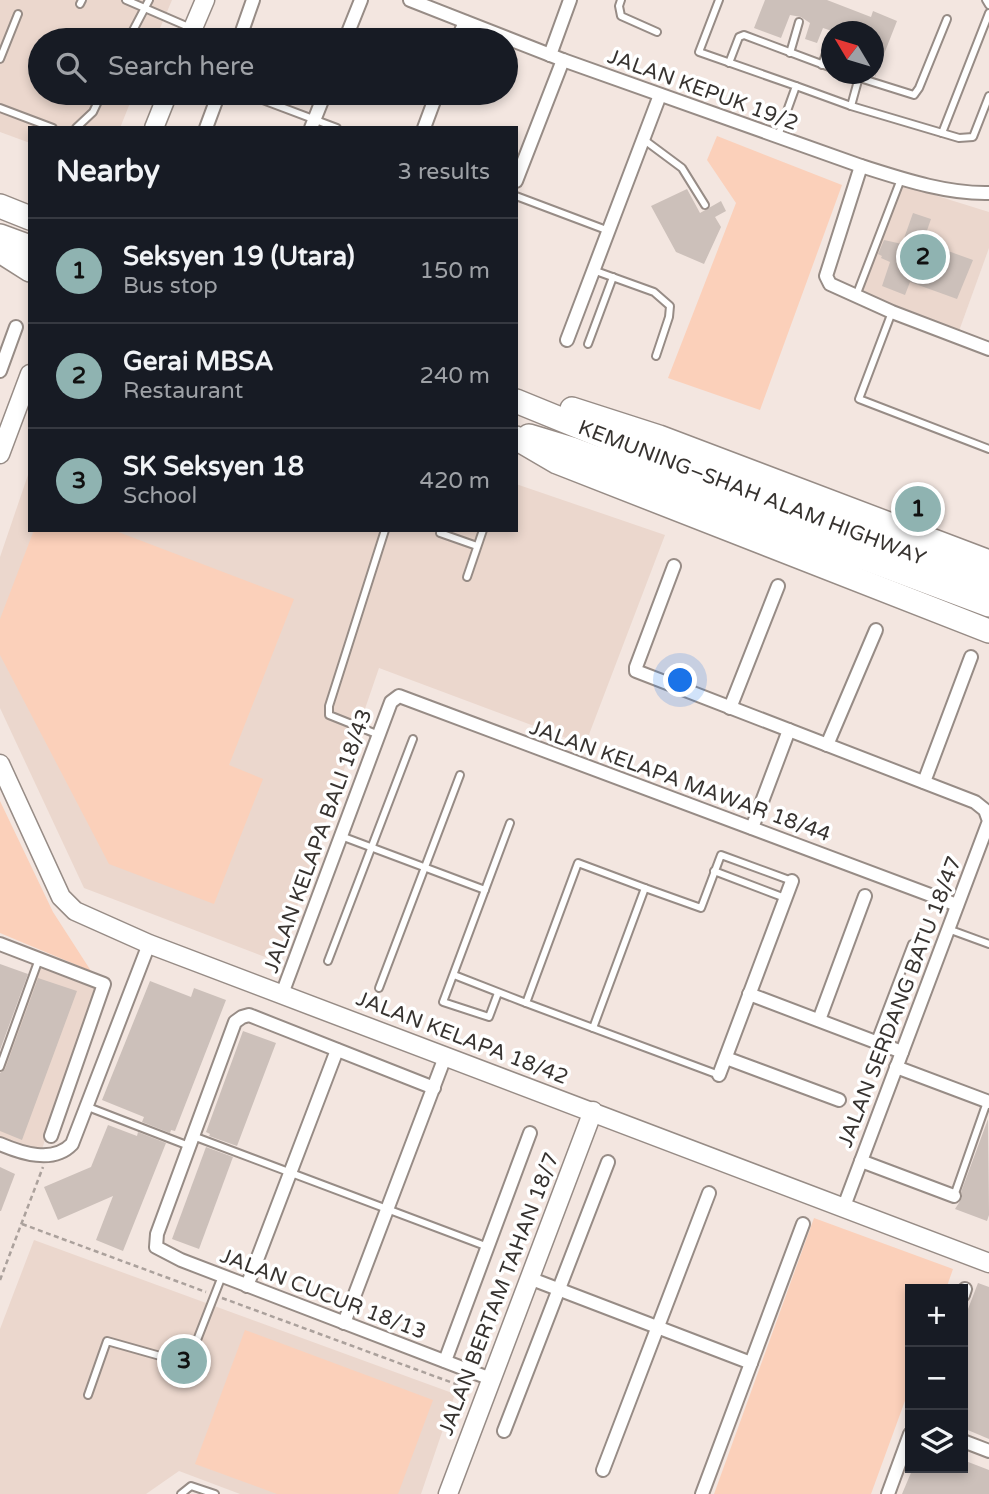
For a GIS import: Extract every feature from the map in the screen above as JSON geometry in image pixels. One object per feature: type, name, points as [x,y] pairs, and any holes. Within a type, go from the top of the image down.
[{"type":"highway","points":[[0,194],[28,202]]},
{"type":"highway","points":[[0,206],[28,217]]},
{"type":"highway","points":[[0,236],[28,246]]},
{"type":"highway","points":[[0,251],[28,269]]},
{"type":"highway","points":[[518,393],[659,437],[989,562]]},
{"type":"highway","name":"KEMUNING–SHAH ALAM HIGHWAY","points":[[518,402],[705,478],[989,584]]},
{"type":"highway","name":"KEMUNING–SHAH ALAM HIGHWAY","points":[[518,433],[572,449],[989,605]]},
{"type":"highway","points":[[518,439],[557,463],[989,631]]},
{"type":"street","points":[[193,28],[204,0]]},
{"type":"street","points":[[243,28],[253,0]]},
{"type":"street","points":[[350,28],[361,0]]},
{"type":"street","name":"JALAN KEPUK 19/2","points":[[410,0],[480,28]]},
{"type":"street","points":[[518,175],[556,58],[570,0]]},
{"type":"street","points":[[462,28],[465,22]]},
{"type":"street","name":"JALAN KEPUK 19/2","points":[[518,43],[901,179],[971,193],[989,193]]},
{"type":"street","points":[[567,340],[660,95]]},
{"type":"street","points":[[155,126],[163,105]]},
{"type":"street","points":[[207,126],[215,105]]},
{"type":"street","points":[[313,123],[320,105]]},
{"type":"street","points":[[425,126],[433,105]]},
{"type":"street","points":[[861,166],[826,276],[830,284],[892,312],[989,349]]},
{"type":"street","points":[[0,371],[16,327]]},
{"type":"street","points":[[0,454],[28,379]]},
{"type":"street","points":[[674,566],[636,671],[924,782],[971,657]]},
{"type":"street","points":[[730,708],[778,586]]},
{"type":"street","points":[[827,745],[876,630]]},
{"type":"street","name":"JALAN KELAPA MAWAR 18/44","points":[[391,702],[399,696],[957,905]]},
{"type":"street","name":"JALAN KELAPA BALI 18/43","points":[[282,994],[391,702]]},
{"type":"street","points":[[752,828],[789,730]]},
{"type":"street","name":"JALAN KELAPA 18/42","points":[[0,764],[61,897],[75,911],[149,944],[989,1263]]},
{"type":"street","name":"JALAN SERDANG BATU 18/47","points":[[843,1209],[989,821],[985,810],[975,802],[924,782]]},
{"type":"street","points":[[719,1075],[792,881]]},
{"type":"street","points":[[818,1020],[865,896]]},
{"type":"street","points":[[0,944],[104,984],[51,1136]]},
{"type":"street","points":[[0,1144],[29,1155],[64,1151],[72,1144],[149,944]]},
{"type":"street","points":[[749,994],[902,1052]]},
{"type":"street","points":[[191,1141],[235,1022],[242,1017],[249,1016],[433,1088]]},
{"type":"street","points":[[247,1286],[337,1050]]},
{"type":"street","points":[[344,1323],[445,1057]]},
{"type":"street","points":[[726,1058],[839,1100]]},
{"type":"street","points":[[896,1067],[988,1101]]},
{"type":"street","name":"JALAN BERTAM TAHAN 18/7","points":[[448,1494],[593,1111]]},
{"type":"street","points":[[445,1361],[530,1133]]},
{"type":"street","name":"JALAN CUCUR 18/13","points":[[191,1141],[157,1234],[156,1247],[247,1286],[445,1361],[488,1387]]},
{"type":"street","points":[[861,1161],[954,1196]]},
{"type":"street","points":[[504,1431],[608,1162]]},
{"type":"street","points":[[603,1470],[709,1193]]},
{"type":"street","points":[[702,1494],[803,1224]]},
{"type":"street","points":[[529,1278],[751,1363]]},
{"type":"street","points":[[968,1443],[989,1451]]},
{"type":"street","points":[[888,1494],[905,1448]]},
{"type":"lane","points":[[126,0],[180,28]]},
{"type":"lane","points":[[134,28],[149,0]]},
{"type":"lane","points":[[621,0],[621,16],[657,32]]},
{"type":"lane","points":[[719,0],[699,52],[729,63],[851,106],[959,138],[973,137],[989,96]]},
{"type":"lane","points":[[986,0],[989,5]]},
{"type":"lane","points":[[942,133],[989,13]]},
{"type":"lane","points":[[0,60],[18,14]]},
{"type":"lane","points":[[880,84],[914,95],[947,19]]},
{"type":"lane","points":[[790,53],[799,22]]},
{"type":"lane","points":[[729,63],[739,37],[744,35],[821,65]]},
{"type":"lane","points":[[851,106],[857,84]]},
{"type":"lane","points":[[778,137],[796,86]]},
{"type":"lane","points":[[78,126],[96,105]]},
{"type":"lane","points":[[272,105],[313,123]]},
{"type":"lane","points":[[0,108],[48,126]]},
{"type":"lane","points":[[643,139],[682,168],[705,205]]},
{"type":"lane","points":[[856,296],[901,179]]},
{"type":"lane","points":[[518,197],[608,231]]},
{"type":"lane","points":[[593,271],[654,292],[670,306],[670,317],[656,356]]},
{"type":"lane","points":[[588,344],[612,277]]},
{"type":"lane","points":[[892,312],[859,399],[989,449]]},
{"type":"lane","points":[[379,735],[329,715],[329,706],[384,532]]},
{"type":"lane","points":[[440,532],[477,545]]},
{"type":"lane","points":[[467,577],[482,532]]},
{"type":"lane","points":[[328,961],[413,739]]},
{"type":"lane","points":[[379,988],[460,775]]},
{"type":"lane","points":[[498,993],[489,1017],[443,1002],[510,823]]},
{"type":"lane","points":[[341,836],[485,890]]},
{"type":"lane","points":[[526,1003],[578,863],[701,908],[720,855],[792,881]]},
{"type":"lane","points":[[714,872],[786,898]]},
{"type":"lane","points":[[593,1028],[645,888]]},
{"type":"lane","points":[[948,929],[989,944]]},
{"type":"lane","points":[[876,1041],[912,944]]},
{"type":"lane","points":[[0,1067],[39,959]]},
{"type":"lane","points":[[454,975],[719,1075]]},
{"type":"lane","points":[[954,1196],[988,1101]]},
{"type":"lane","points":[[88,1107],[290,1173],[488,1247]]},
{"type":"lane","points":[[88,1395],[107,1341],[185,1363],[190,1358],[222,1276]]},
{"type":"lane","points":[[181,1494],[191,1486],[215,1494]]},
{"type":"path","points":[[0,1280],[48,1154]]},
{"type":"path","points":[[22,1224],[215,1295],[488,1387]]},
{"type":"shaded area","points":[[0,0],[172,0],[160,28],[28,28],[28,105],[129,105],[121,126],[28,126],[28,142],[0,132]]},
{"type":"shaded area","points":[[717,136],[842,185],[760,410],[668,378],[736,203],[707,160]]},
{"type":"shaded area","points":[[902,185],[989,212],[989,248],[959,331],[861,293]]},
{"type":"shaded area","points":[[28,475],[28,532],[518,532],[518,485],[665,535],[585,745],[379,668],[278,962],[84,888],[0,708],[0,557]]},
{"type":"shaded area","points":[[33,532],[118,532],[294,599],[229,765],[263,779],[214,904],[109,864],[0,655],[0,619]]},
{"type":"shaded area","points":[[0,801],[53,912],[91,971],[0,933]]},
{"type":"shaded area","points":[[40,966],[97,986],[42,1149],[27,1149],[0,1139],[0,1075]]},
{"type":"shaded area","points":[[814,1218],[953,1269],[948,1284],[905,1284],[905,1401],[871,1494],[714,1494]]},
{"type":"shaded area","points":[[34,1240],[455,1394],[421,1494],[240,1494],[179,1471],[146,1494],[0,1494],[0,1329]]},
{"type":"shaded area","points":[[245,1330],[433,1400],[398,1494],[277,1494],[195,1464]]},
{"type":"building","points":[[765,0],[827,0],[871,17],[873,11],[897,21],[884,54],[884,21],[821,21],[821,33],[817,43],[805,39],[810,23],[801,17],[790,15],[781,38],[754,28]]},
{"type":"building","points":[[687,189],[700,213],[721,201],[726,211],[715,217],[721,227],[704,264],[676,252],[651,206]]},
{"type":"building","points":[[913,213],[931,219],[923,242],[973,260],[957,299],[910,282],[905,295],[882,286],[890,262],[878,254],[884,240],[902,244]]},
{"type":"building","points":[[0,964],[28,974],[0,1050]]},
{"type":"building","points":[[38,978],[77,991],[22,1140],[0,1131],[0,1073],[5,1069]]},
{"type":"building","points":[[150,981],[191,997],[194,988],[226,1000],[175,1131],[171,1130],[170,1133],[142,1122],[144,1117],[102,1100]]},
{"type":"building","points":[[243,1031],[276,1043],[237,1146],[209,1136],[206,1132]]},
{"type":"building","points":[[988,1119],[987,1221],[955,1209],[962,1198],[961,1192]]},
{"type":"building","points":[[108,1125],[137,1136],[138,1132],[166,1143],[123,1251],[96,1240],[113,1196],[58,1220],[44,1187],[91,1167]]},
{"type":"building","points":[[206,1147],[233,1157],[199,1249],[172,1239]]},
{"type":"building","points":[[0,1167],[15,1174],[1,1211],[0,1211]]},
{"type":"building","points":[[978,1283],[989,1287],[989,1439],[968,1430],[968,1309]]},
{"type":"building","points":[[968,1462],[989,1470],[989,1494],[902,1494],[911,1473],[968,1473]]},
{"type":"place","name":"Gerai MBSA","points":[[923,257]]},
{"type":"place","name":"Seksyen 19 (Utara)","points":[[918,509]]},
{"type":"place","name":"SK Seksyen 18","points":[[184,1361]]}]
